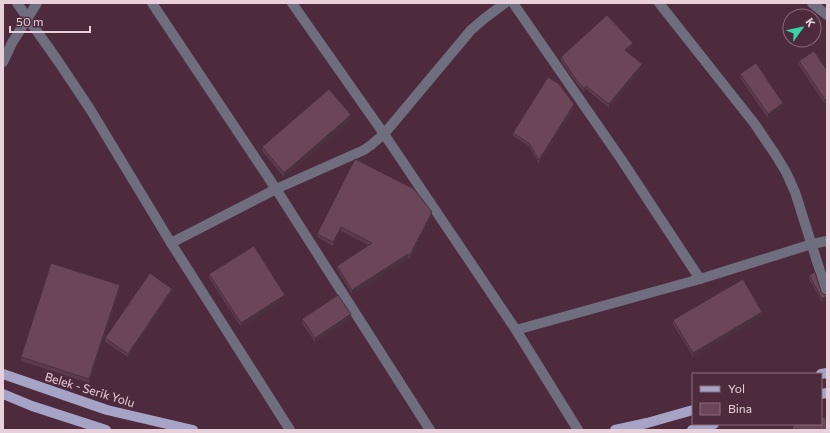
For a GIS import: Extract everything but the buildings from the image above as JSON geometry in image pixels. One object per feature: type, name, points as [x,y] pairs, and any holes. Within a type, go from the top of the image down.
[{"type":"main road","name":"Belek - Serik Yolu","points":[[3,374],[107,410],[193,430]]},
{"type":"main road","points":[[3,394],[32,406],[106,430]]},
{"type":"main road","points":[[615,430],[692,410]]},
{"type":"main road","points":[[692,430],[710,425]]},
{"type":"street","points":[[17,3],[58,60],[90,109],[172,243],[290,430]]},
{"type":"street","points":[[3,62],[8,43],[28,19],[37,3]]},
{"type":"street","points":[[152,3],[276,189],[430,430]]},
{"type":"street","points":[[292,3],[384,134],[516,330],[578,430]]},
{"type":"street","points":[[172,243],[276,189],[371,146],[384,134],[471,30],[505,3]]},
{"type":"street","points":[[513,3],[621,159],[700,279]]},
{"type":"street","points":[[659,3],[754,123],[776,154],[786,172],[794,192],[827,293]]},
{"type":"street","points":[[812,3],[827,15]]},
{"type":"street","points":[[516,330],[700,279],[812,244],[827,241]]}]
